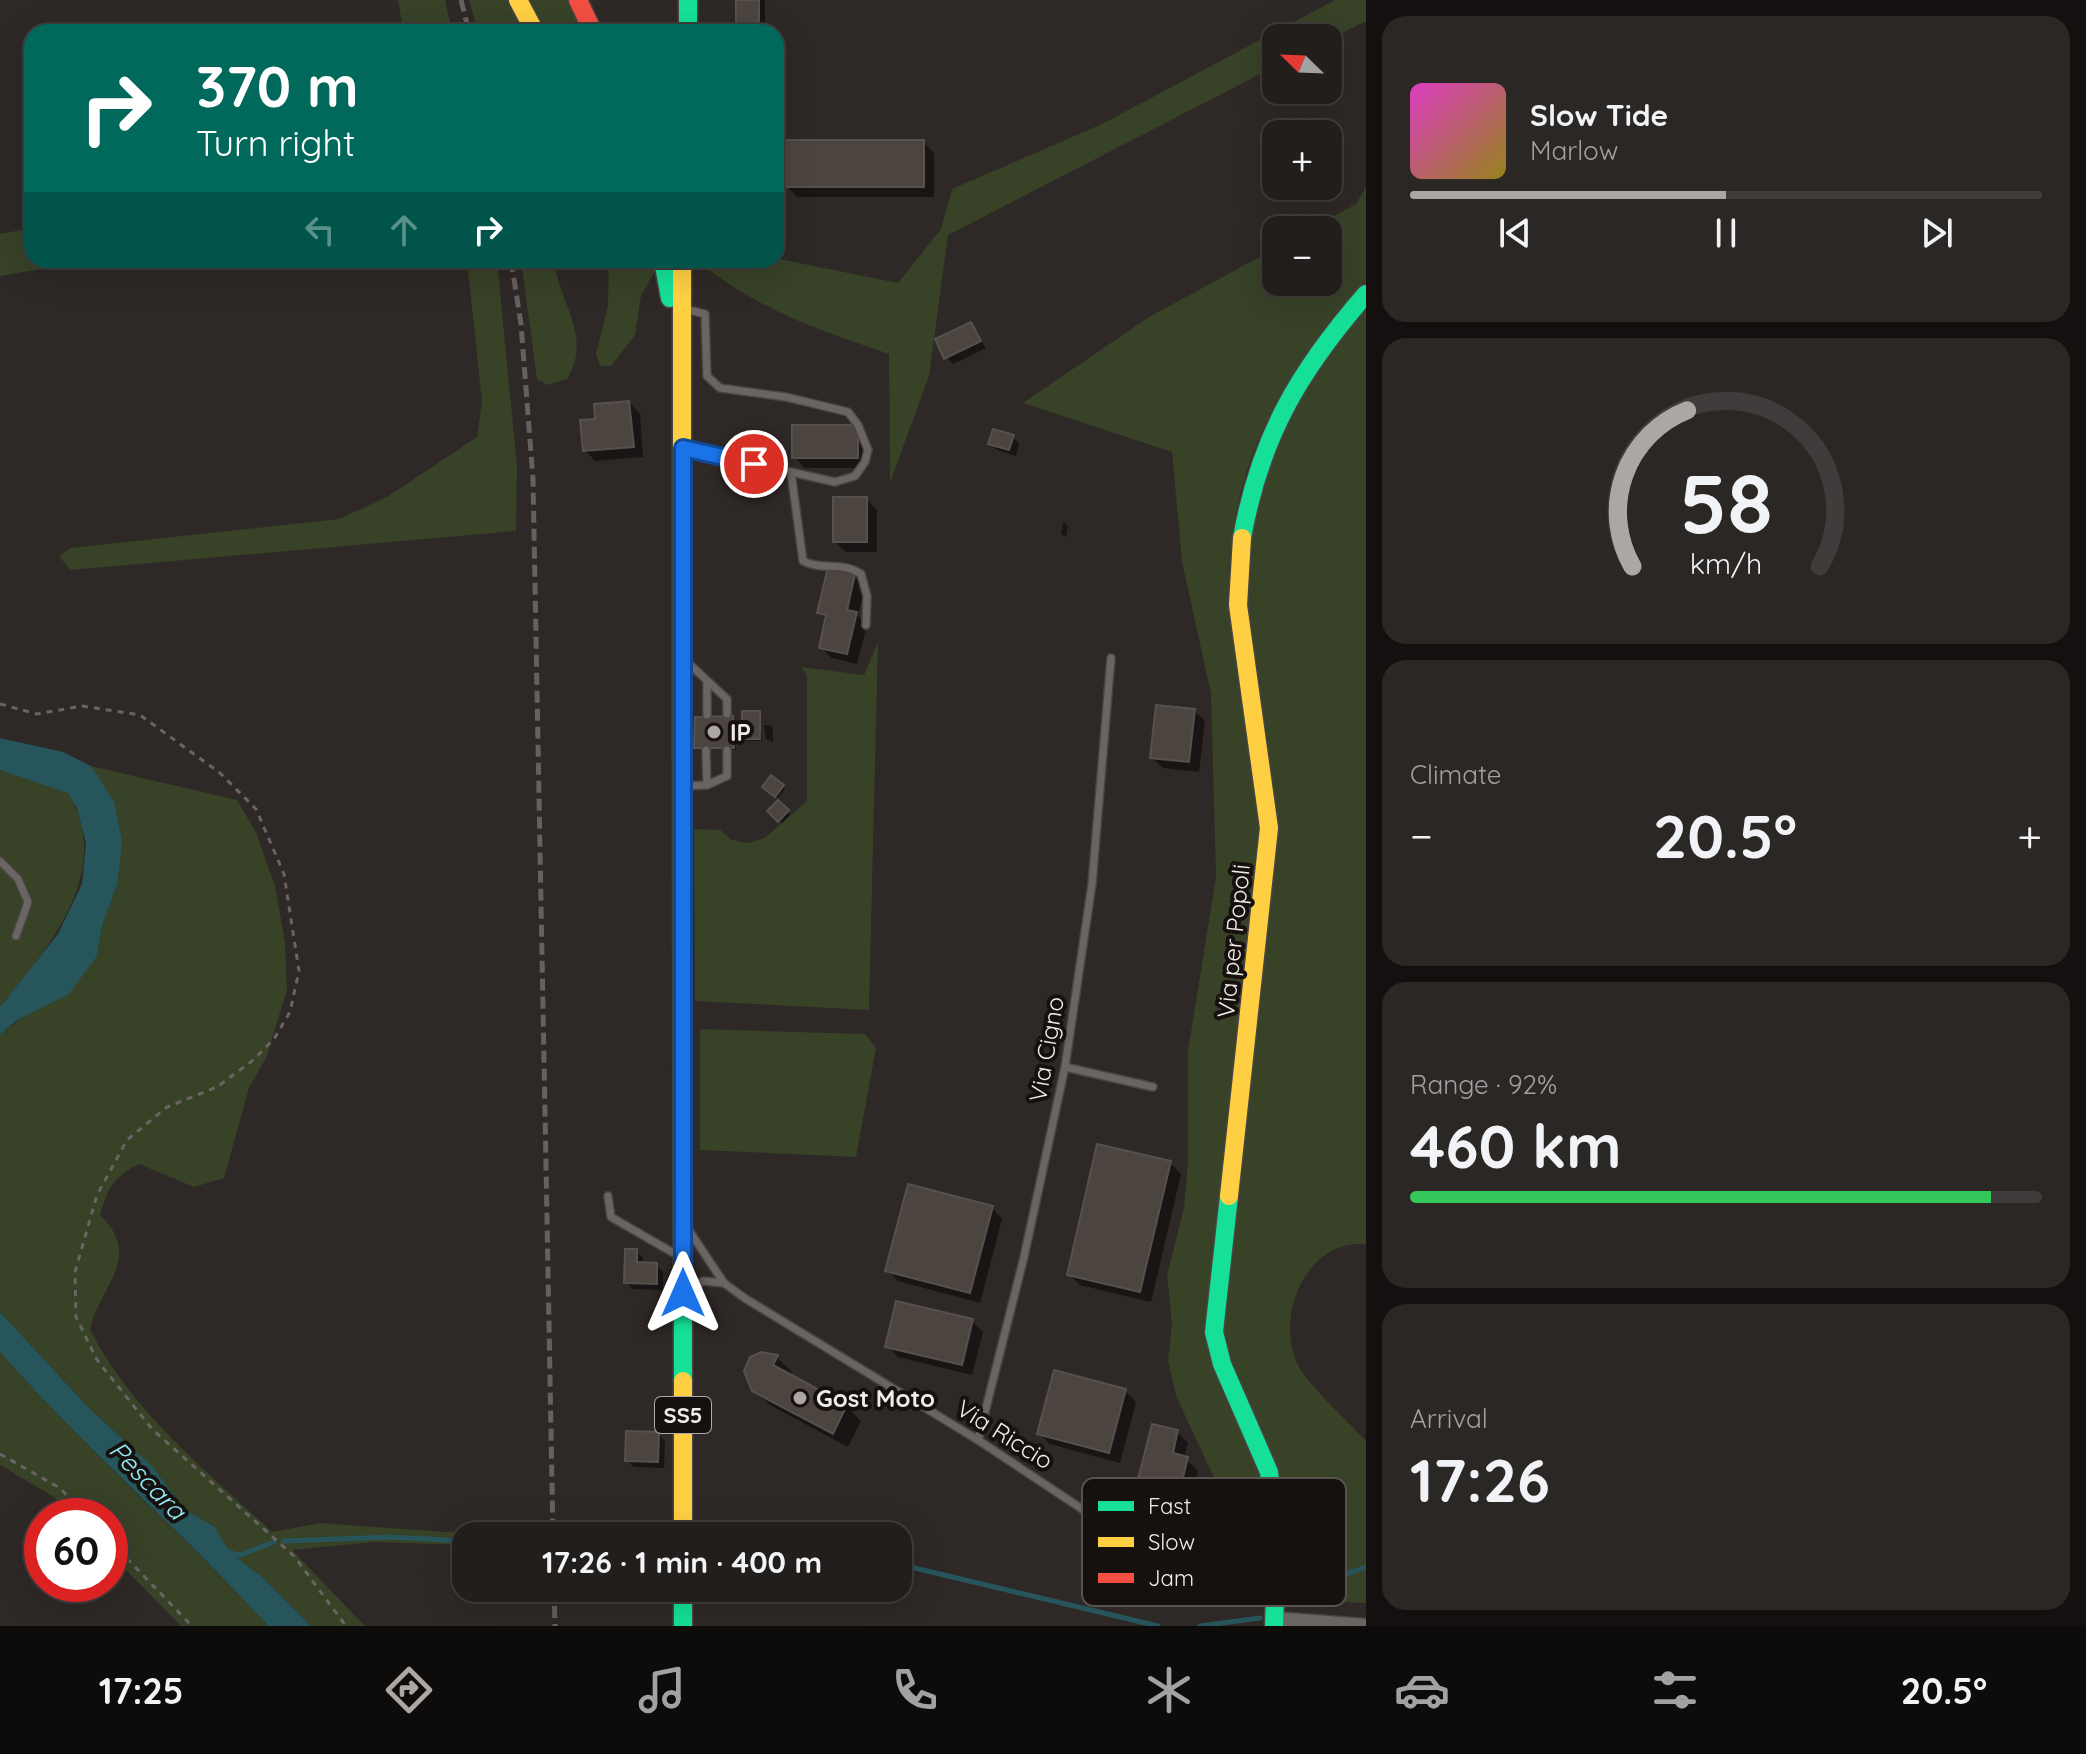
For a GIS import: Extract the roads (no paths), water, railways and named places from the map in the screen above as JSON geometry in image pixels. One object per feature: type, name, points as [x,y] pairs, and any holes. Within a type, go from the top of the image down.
[{"type":"main road","points":[[518,0],[531,24]]},
{"type":"main road","points":[[578,0],[589,24]]},
{"type":"main road","points":[[688,0],[688,24]]},
{"type":"main road","points":[[665,268],[674,318],[682,335]]},
{"type":"main road","name":"SS5","points":[[680,268],[683,448],[683,1522]]},
{"type":"main road","name":"Via per Popoli","points":[[1269,1478],[1268,1467],[1227,1378],[1214,1332],[1269,828],[1267,792],[1238,606],[1237,564],[1260,456],[1279,409],[1315,354],[1366,294]]},
{"type":"main road","points":[[683,1602],[683,1626]]},
{"type":"street","name":"Via per Popoli","points":[[1274,1622],[1366,1626]]},
{"type":"lane","points":[[682,308],[705,314],[707,376],[720,388],[786,397],[848,412],[858,425],[868,450],[865,462],[855,476],[835,482],[683,448]]},
{"type":"lane","points":[[791,472],[803,561],[810,565],[844,565],[861,574],[867,596],[866,625]]},
{"type":"lane","points":[[683,658],[727,699],[727,714]]},
{"type":"lane","name":"Via Cigno","points":[[978,1440],[1024,1257],[1065,1067],[1092,884],[1111,658]]},
{"type":"lane","points":[[707,681],[707,715]]},
{"type":"lane","points":[[706,750],[707,785]]},
{"type":"lane","points":[[683,786],[707,785],[727,776],[727,750]]},
{"type":"lane","points":[[0,861],[18,879],[28,902],[16,936]]},
{"type":"lane","points":[[1065,1067],[1153,1087]]},
{"type":"lane","points":[[608,1196],[611,1217],[683,1258]]},
{"type":"lane","name":"Via Riccio","points":[[683,1220],[724,1283],[978,1440],[1082,1509]]},
{"type":"lane","points":[[683,1293],[703,1281],[724,1283]]},
{"type":"water","points":[[0,738],[63,752],[91,766],[114,801],[122,842],[117,885],[102,926],[97,956],[69,994],[17,1020],[0,1035],[0,1007],[58,934],[82,884],[86,843],[77,808],[68,793],[0,770]]},
{"type":"water","name":"Pescara","points":[[0,1312],[88,1407],[152,1466],[185,1510],[215,1527],[230,1552],[261,1576],[311,1626],[268,1626],[65,1422],[0,1352]]},
{"type":"waterway","points":[[284,1541],[390,1537],[452,1540]]},
{"type":"waterway","points":[[226,1552],[240,1555],[274,1542]]},
{"type":"waterway","points":[[912,1567],[1158,1626]]},
{"type":"waterway","points":[[1346,1574],[1366,1567]]},
{"type":"waterway","points":[[1200,1626],[1260,1618]]},
{"type":"railway","points":[[461,0],[467,24]]},
{"type":"railway","points":[[512,268],[521,324],[533,479],[553,1522]]},
{"type":"railway","points":[[554,1602],[555,1626]]},
{"type":"place","name":"IP","points":[[714,732]]},
{"type":"place","name":"Gost Moto","points":[[800,1398]]}]
